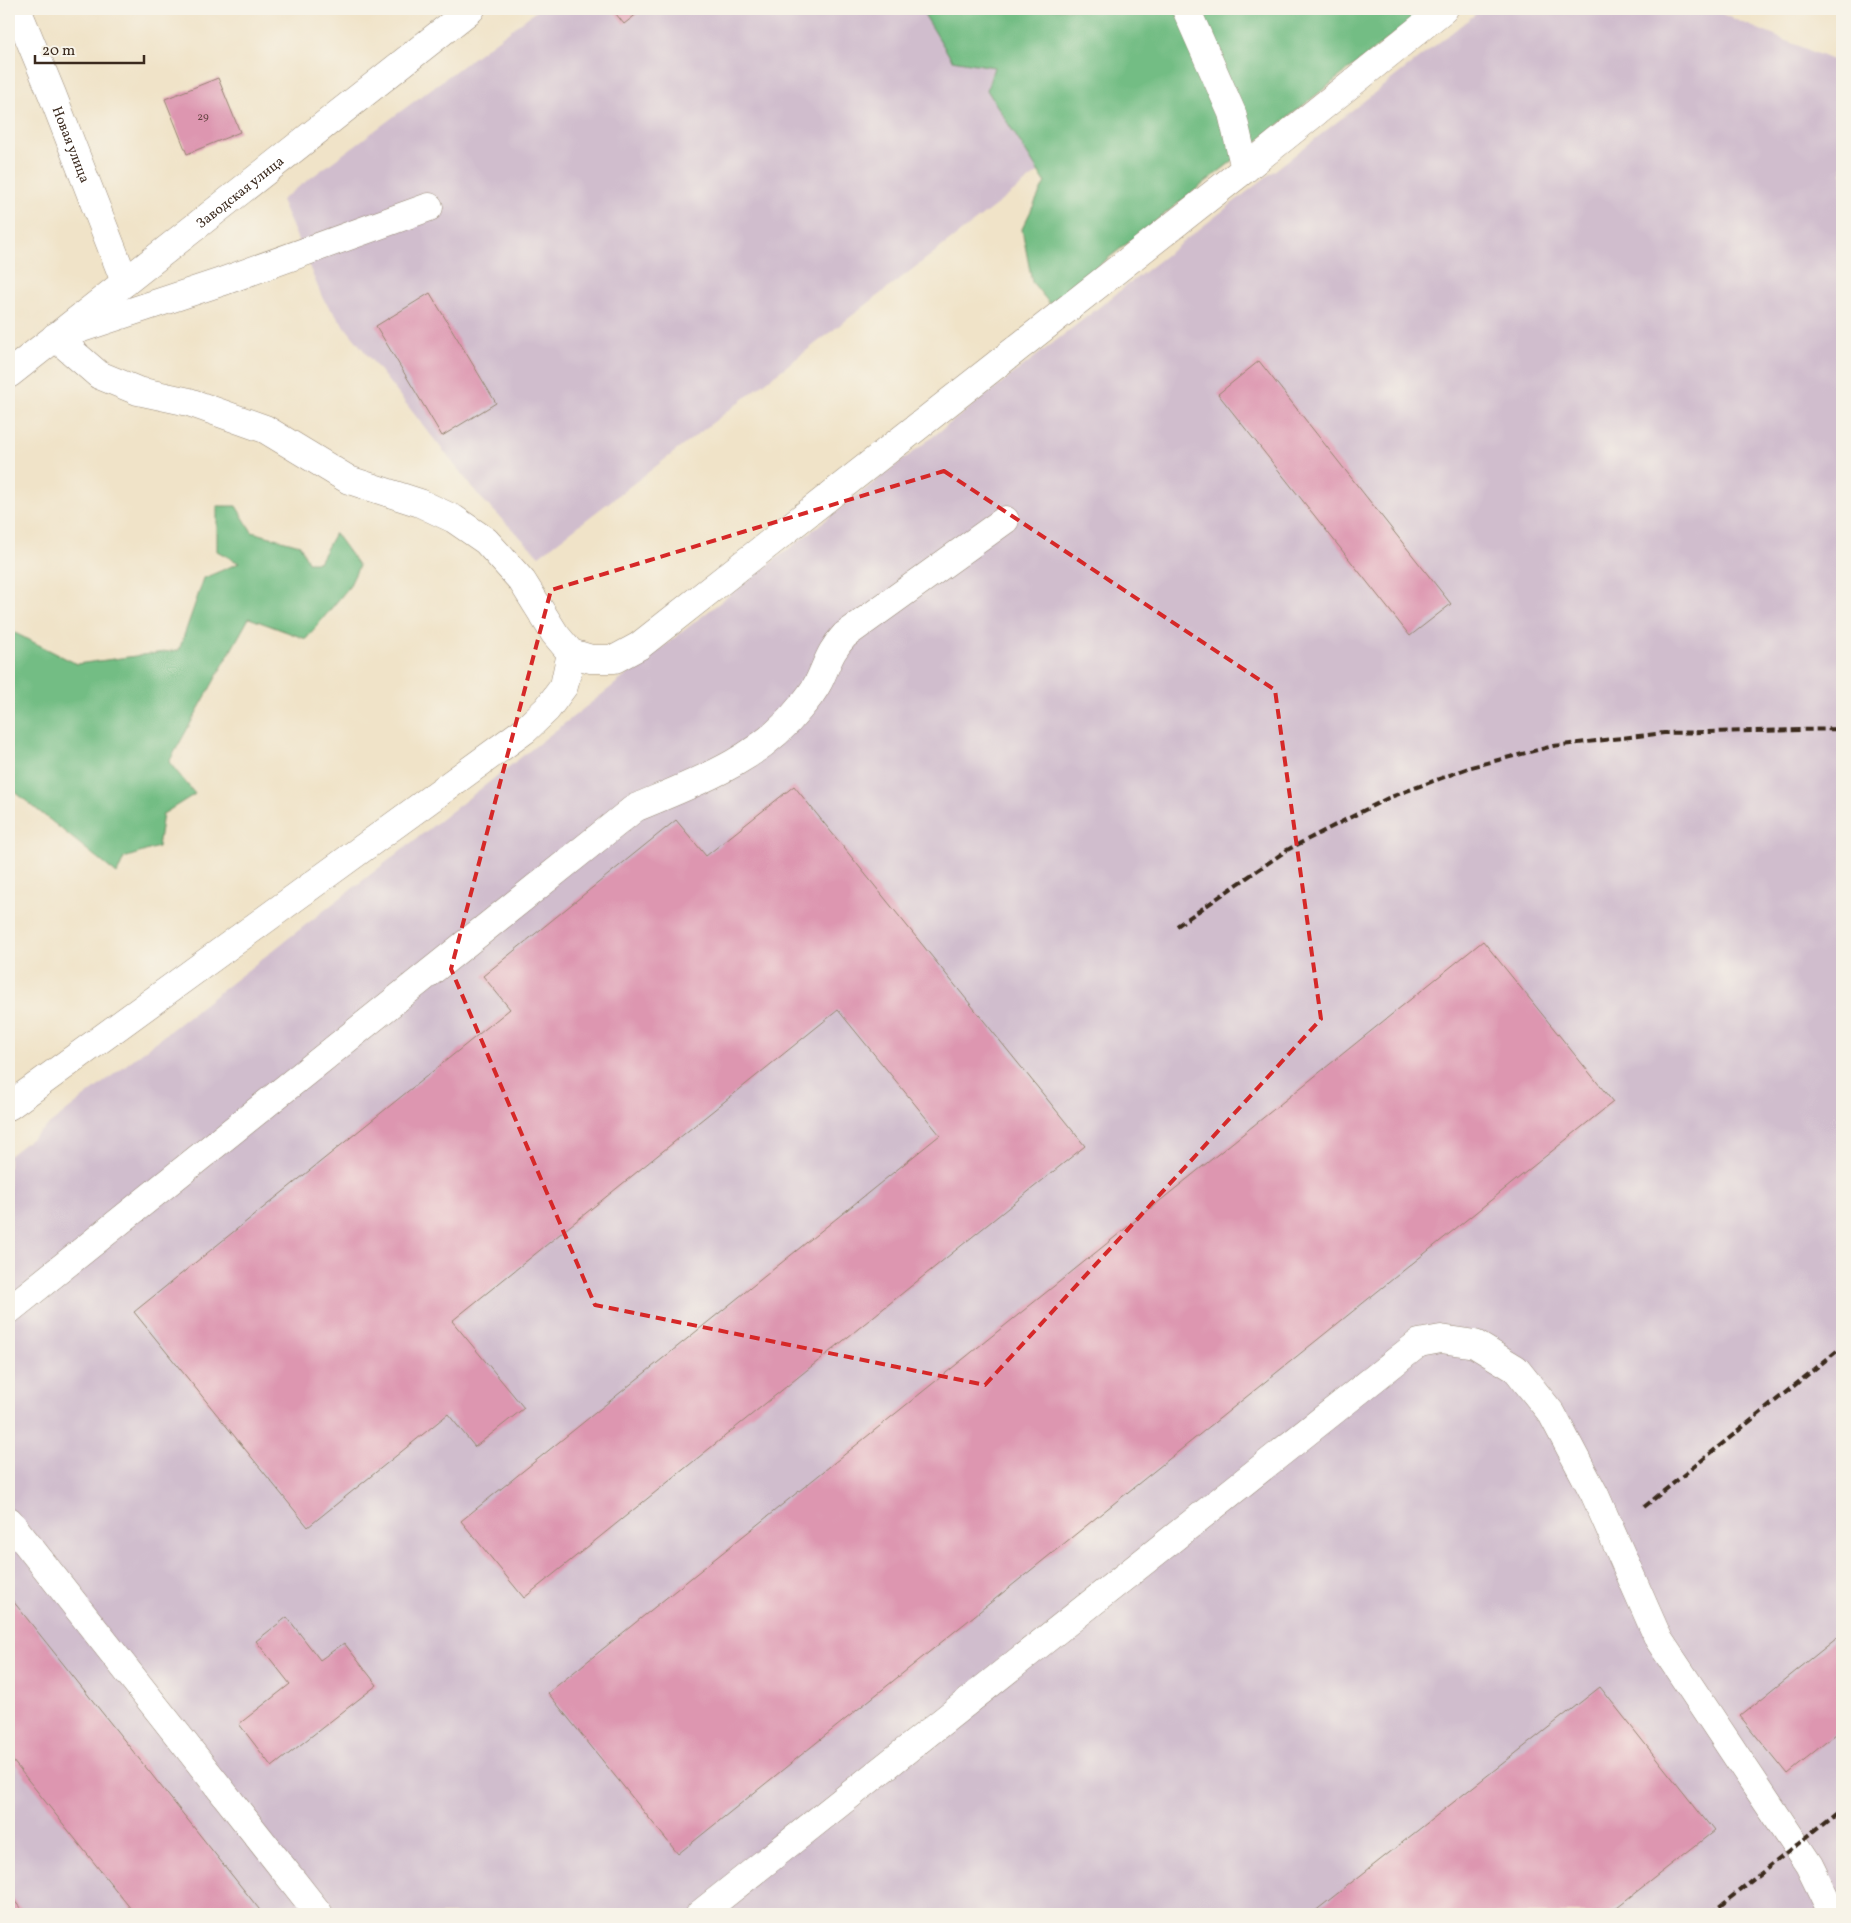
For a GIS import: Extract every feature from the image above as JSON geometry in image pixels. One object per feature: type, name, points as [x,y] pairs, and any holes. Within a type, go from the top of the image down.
[{"type":"street","name":"Новая улица","points":[[17,9],[125,282]]},
{"type":"street","name":"Заводская улица","points":[[9,374],[471,9]]},
{"type":"street","points":[[1186,9],[1232,113],[1245,169]]},
{"type":"street","points":[[55,337],[99,374],[138,391],[189,402],[265,429],[349,480],[420,503],[454,519],[486,541],[516,574],[555,634],[571,653],[591,659],[615,659],[638,646],[1245,169],[1444,9]]},
{"type":"street","points":[[55,337],[221,282],[429,207]]},
{"type":"street","points":[[9,1310],[635,808],[697,782],[740,760],[773,737],[799,710],[813,690],[833,648],[845,635],[1005,520]]},
{"type":"street","points":[[9,1106],[525,730],[547,709],[564,686],[571,653]]},
{"type":"street","points":[[700,1914],[1419,1343],[1441,1339],[1475,1344],[1516,1369],[1552,1414],[1595,1495],[1659,1640],[1809,1865],[1833,1914]]},
{"type":"street","points":[[9,1521],[319,1914]]},
{"type":"highlighted area","points":[[944,471],[1275,690],[1321,1019],[985,1385],[595,1305],[451,969],[551,590]]},
{"type":"shaded area","points":[[539,9],[1045,9],[1099,126],[539,556],[480,497],[323,299],[281,200]]},
{"type":"shaded area","points":[[1482,9],[1710,9],[1842,64],[1842,1914],[9,1914],[9,1156]]},
{"type":"green space","points":[[921,9],[1197,9],[1200,14],[1202,9],[1426,9],[1050,304],[1032,282],[1022,229],[1045,182],[987,90],[994,67],[952,60]]},
{"type":"green space","points":[[217,506],[236,506],[252,532],[300,545],[308,562],[319,562],[335,533],[359,566],[349,587],[306,639],[249,618],[169,762],[195,794],[163,814],[158,847],[124,858],[117,874],[9,787],[9,630],[77,664],[179,650],[204,578],[239,563],[217,551]]},
{"type":"building","points":[[612,9],[643,9],[624,24]]},
{"type":"building","points":[[218,78],[240,132],[187,154],[165,99]]},
{"type":"building","points":[[430,293],[496,403],[442,436],[376,326]]},
{"type":"building","points":[[1259,361],[1451,604],[1410,636],[1218,394]]},
{"type":"building","points":[[794,786],[1085,1146],[524,1598],[461,1521],[940,1135],[838,1010],[452,1321],[524,1408],[475,1447],[448,1414],[308,1527],[134,1312],[510,1009],[483,976],[676,820],[706,856]]},
{"type":"building","points":[[1483,941],[1613,1102],[678,1854],[548,1693]]},
{"type":"building","points":[[9,1596],[263,1914],[135,1914],[9,1756]]},
{"type":"building","points":[[287,1617],[320,1660],[344,1643],[377,1685],[272,1767],[239,1724],[290,1684],[256,1641]]},
{"type":"building","points":[[1842,1634],[1842,1729],[1787,1774],[1740,1716]]},
{"type":"building","points":[[1600,1687],[1714,1831],[1608,1914],[1316,1914],[1314,1912]]},
{"type":"building","points":[[9,1894],[25,1914],[9,1914]]},
{"type":"railway","points":[[1177,926],[1287,850],[1388,798],[1471,767],[1553,746],[1664,733],[1842,729]]},
{"type":"railway","points":[[1644,1507],[1842,1347]]},
{"type":"railway","points":[[1710,1914],[1842,1809]]}]
